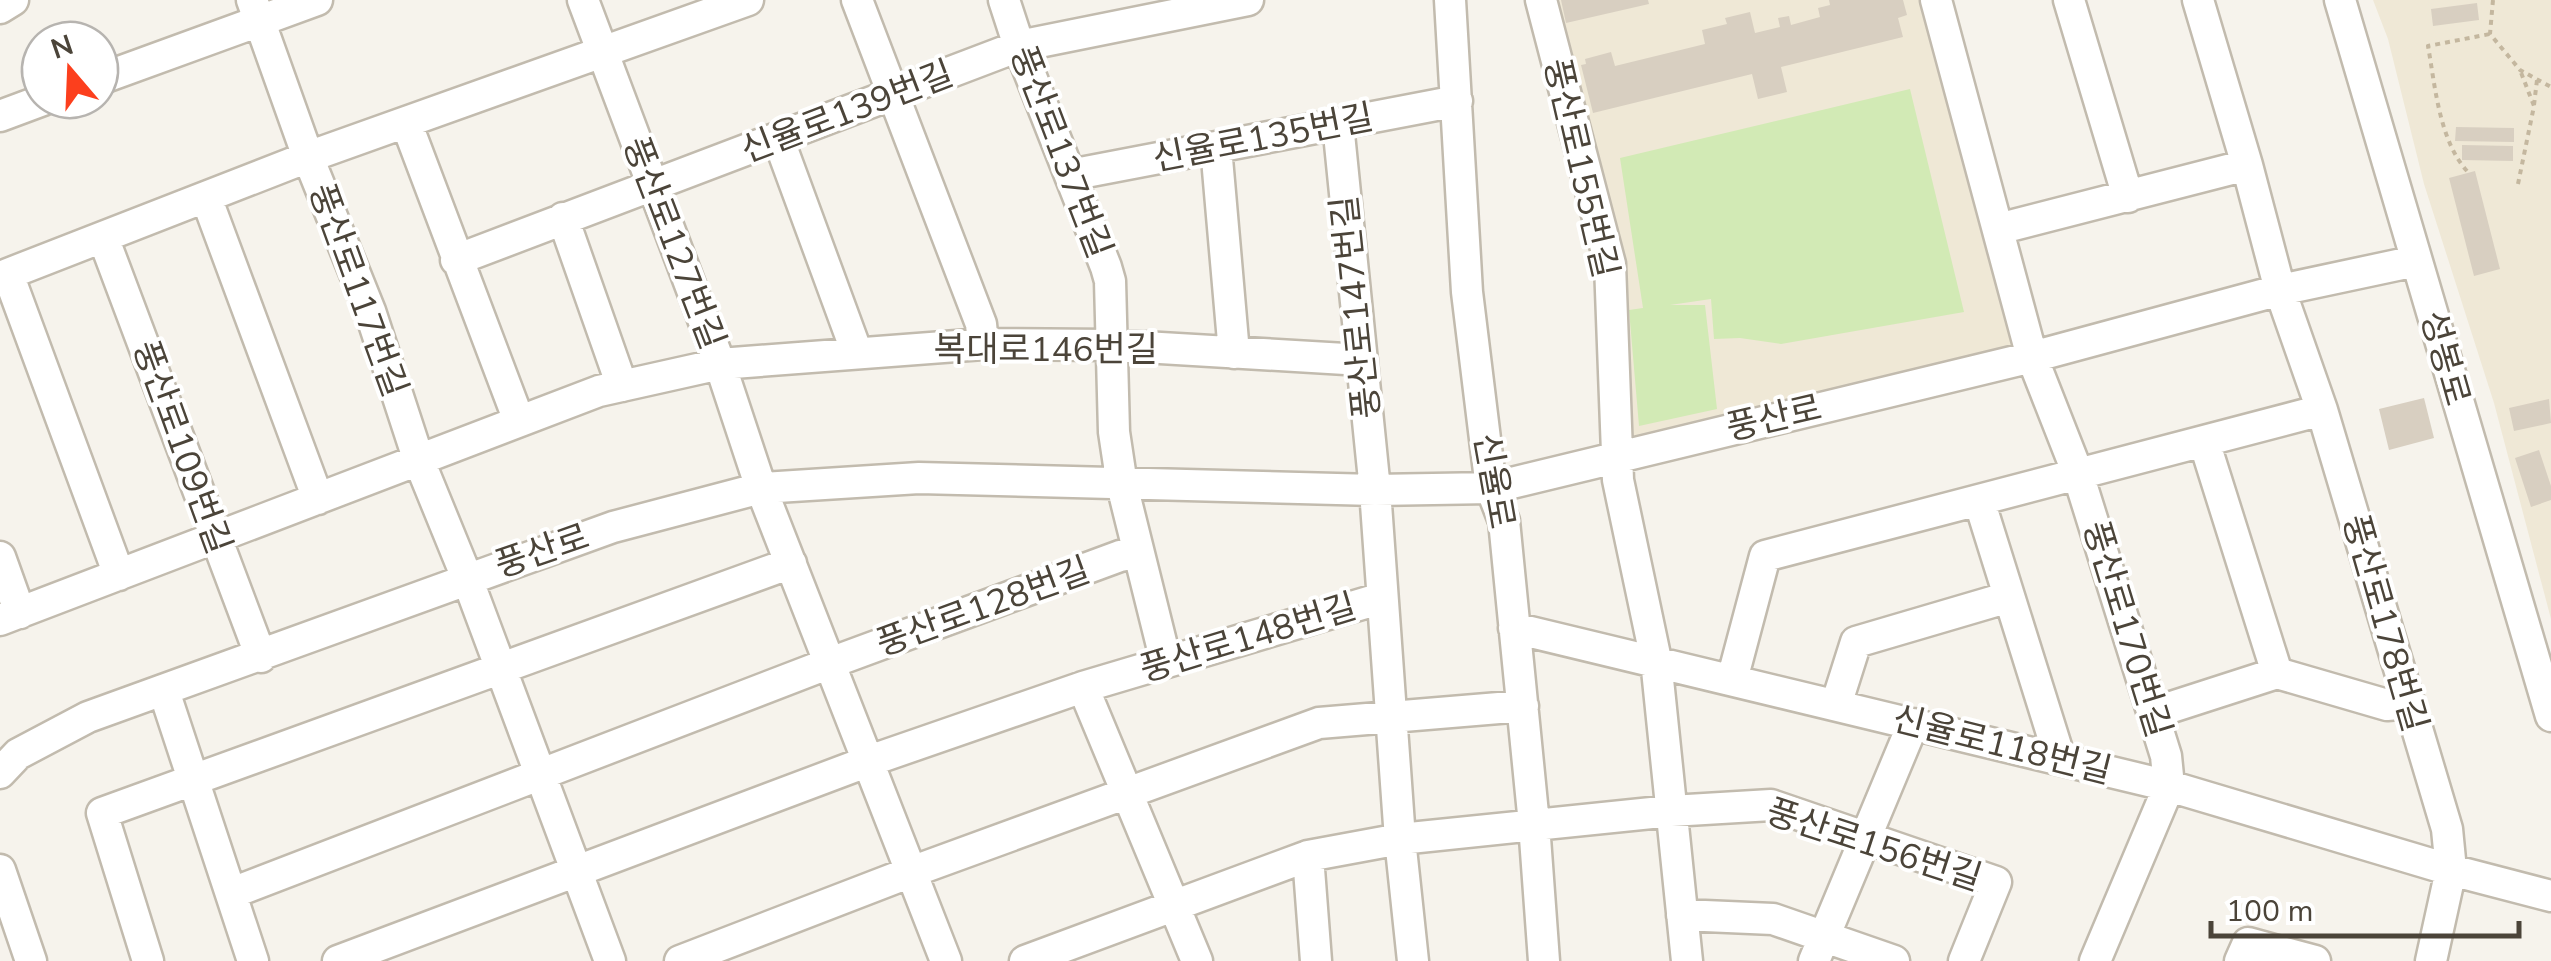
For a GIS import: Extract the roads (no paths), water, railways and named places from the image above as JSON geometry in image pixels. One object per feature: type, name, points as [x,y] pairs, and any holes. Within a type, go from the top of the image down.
[{"type":"street","points":[[0,8],[14,0]]},
{"type":"street","points":[[120,70],[256,10],[316,0]]},
{"type":"street","name":"풍산로127번길","points":[[583,0],[720,364],[762,488]]},
{"type":"street","points":[[118,575],[4,276],[308,157],[748,0]]},
{"type":"street","points":[[857,0],[981,324],[983,344]]},
{"type":"street","name":"풍산로137번길","points":[[1004,0],[1110,281],[1114,432],[1122,485]]},
{"type":"street","name":"신율로139번길","points":[[456,260],[1019,46],[1248,0]]},
{"type":"street","name":"신율로","points":[[1450,0],[1467,292],[1491,488],[1504,521],[1544,961]]},
{"type":"street","name":"풍산로155번길","points":[[1540,0],[1610,264],[1616,456]]},
{"type":"street","name":"풍산로170번길","points":[[1936,0],[2032,357],[2078,474],[2166,756],[2169,786]]},
{"type":"street","points":[[2069,0],[2128,197]]},
{"type":"street","name":"풍산로178번길","points":[[2198,0],[2280,290],[2322,410],[2447,829],[2451,870],[2432,961]]},
{"type":"street","name":"성봉로","points":[[2340,0],[2551,716]]},
{"type":"street","name":"풍산로117번길","points":[[256,10],[308,157],[370,311],[418,458],[610,961]]},
{"type":"street","name":"신율로135번길","points":[[1070,175],[1457,101]]},
{"type":"street","points":[[406,122],[519,422]]},
{"type":"street","name":"풍산로147번길","points":[[1338,124],[1375,490]]},
{"type":"street","points":[[778,138],[857,353]]},
{"type":"street","points":[[1216,147],[1234,353]]},
{"type":"street","points":[[1998,230],[2247,165]]},
{"type":"street","points":[[206,196],[318,498]]},
{"type":"street","points":[[563,218],[622,386]]},
{"type":"street","name":"풍산로109번길","points":[[103,237],[261,657]]},
{"type":"street","name":"풍산로","points":[[0,772],[18,754],[88,717],[613,527],[762,488],[919,478],[1375,490],[1491,488],[2032,357],[2280,290],[2416,261]]},
{"type":"street","name":"복대로146번길","points":[[0,556],[10,616],[598,391],[720,364],[983,344],[1110,345],[1362,360]]},
{"type":"street","points":[[2078,474],[2322,410]]},
{"type":"street","points":[[2204,441],[2277,673]]},
{"type":"street","points":[[1616,456],[1656,660],[1687,961]]},
{"type":"street","name":"풍산로170번길","points":[[1979,500],[2078,474]]},
{"type":"street","points":[[1122,485],[1166,662]]},
{"type":"street","name":"풍산로128번길","points":[[762,488],[946,961]]},
{"type":"street","name":"풍산로148번길","points":[[1375,490],[1412,961]]},
{"type":"street","points":[[1732,680],[1766,556],[1979,500],[2060,759]]},
{"type":"street","name":"풍산로128번길","points":[[232,893],[830,663],[1136,553]]},
{"type":"street","points":[[148,961],[102,814],[791,563]]},
{"type":"street","points":[[1836,705],[1856,642],[2009,597]]},
{"type":"street","name":"풍산로148번길","points":[[1083,688],[1382,598]]},
{"type":"street","name":"신율로118번길","points":[[1514,628],[2169,786],[2551,896]]},
{"type":"street","points":[[2153,713],[2277,673],[2387,705],[2409,703]]},
{"type":"street","points":[[338,961],[869,762],[1083,688],[1197,961]]},
{"type":"street","points":[[164,691],[253,961]]},
{"type":"street","points":[[680,961],[1319,723],[1523,706]]},
{"type":"street","points":[[1819,949],[1913,724]]},
{"type":"street","points":[[2095,961],[2169,786]]},
{"type":"street","name":"풍산로156번길","points":[[1025,961],[1058,955],[1172,906],[1308,856],[1400,839],[1534,824],[1771,805],[1996,882],[1964,961]]},
{"type":"street","points":[[1308,856],[1316,961]]},
{"type":"street","points":[[0,870],[32,961]]},
{"type":"street","points":[[1682,915],[1773,919],[1819,949],[1894,961]]},
{"type":"street","points":[[2240,961],[2248,944],[2315,961]]}]
